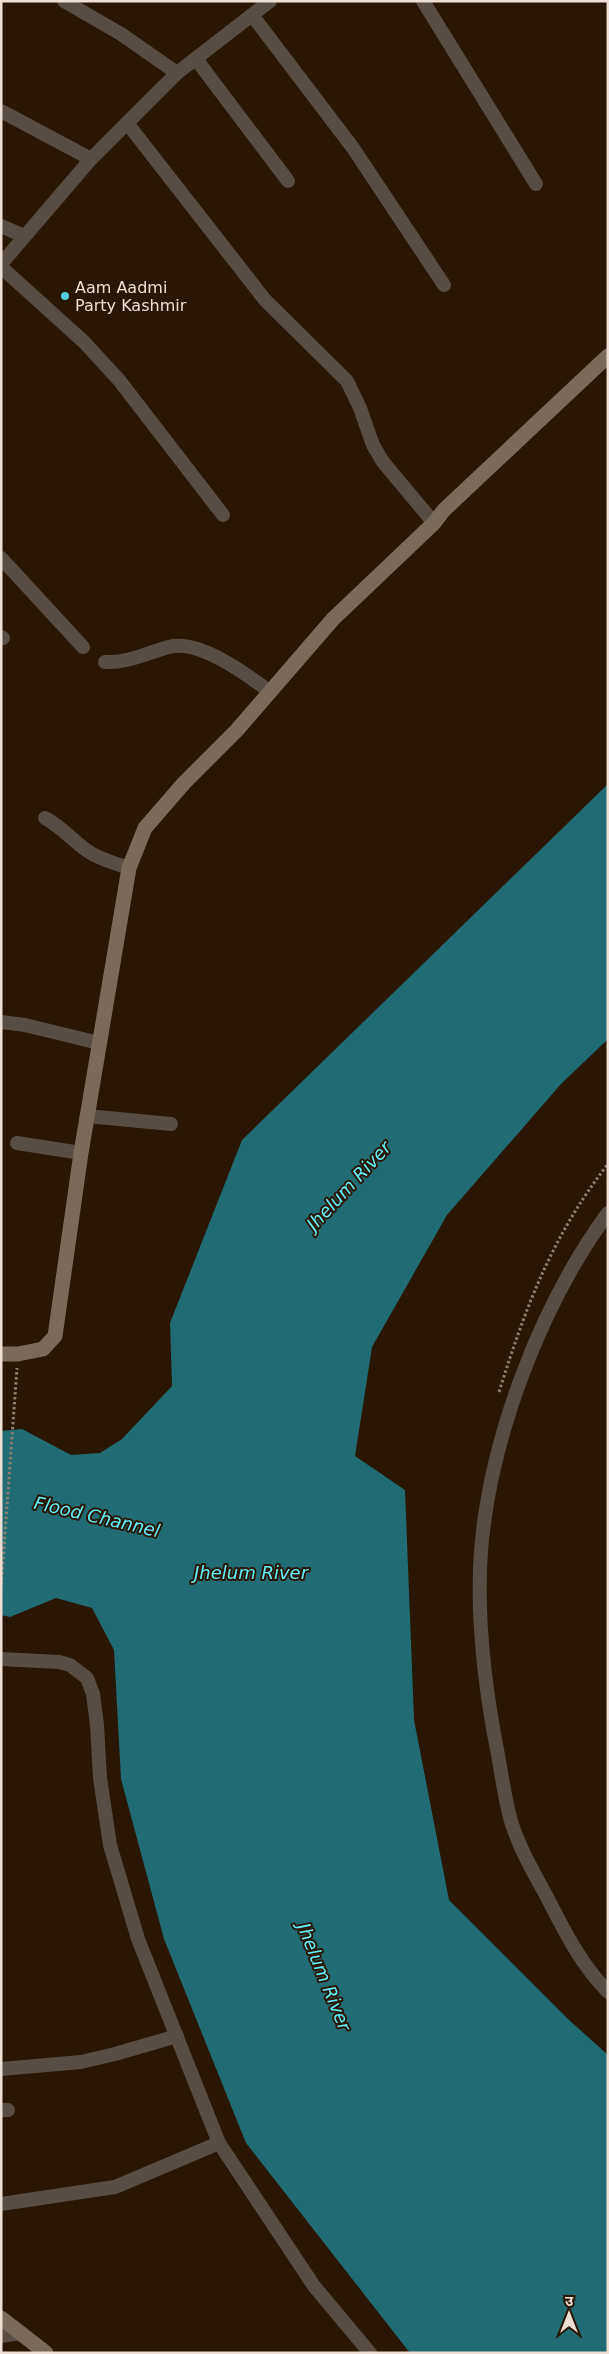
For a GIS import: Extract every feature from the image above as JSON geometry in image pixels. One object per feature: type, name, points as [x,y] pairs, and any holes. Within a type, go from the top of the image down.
[{"type":"main road","points":[[1,1354],[18,1354],[43,1349],[55,1336],[81,1153],[128,868],[145,828],[184,784],[237,730],[333,619],[434,523],[444,510],[608,356]]},
{"type":"main road","points":[[1,2318],[46,2353]]},
{"type":"street","points":[[64,1],[121,34],[177,74]]},
{"type":"street","points":[[223,516],[119,380],[84,342],[1,266],[24,236],[91,159],[127,123],[177,74],[270,1]]},
{"type":"street","points":[[423,1],[536,184]]},
{"type":"street","points":[[252,15],[353,148],[444,285]]},
{"type":"street","points":[[196,59],[288,181]]},
{"type":"street","points":[[1,111],[91,159]]},
{"type":"street","points":[[127,123],[266,300],[347,381],[360,408],[373,445],[382,462],[434,523]]},
{"type":"street","points":[[1,226],[24,236]]},
{"type":"street","points":[[1,558],[83,647]]},
{"type":"street","points":[[105,662],[127,661],[179,644],[189,646],[243,672],[269,691]]},
{"type":"street","points":[[45,818],[66,831],[87,851],[100,859],[128,868]]},
{"type":"street","points":[[1,1022],[26,1025],[99,1043]]},
{"type":"street","points":[[87,1116],[171,1124]]},
{"type":"street","points":[[17,1143],[81,1153]]},
{"type":"street","points":[[608,1213],[587,1241],[526,1364],[494,1465],[481,1560],[482,1636],[493,1728],[511,1822],[524,1853],[578,1956],[608,1992]]},
{"type":"street","points":[[1,1659],[59,1662],[70,1665],[87,1678],[91,1686],[97,1725],[100,1778],[110,1845],[138,1939],[220,2143],[314,2286],[370,2353]]},
{"type":"street","points":[[1,2069],[81,2062],[177,2036]]},
{"type":"street","points":[[1,2204],[115,2187],[220,2143]]},
{"type":"street","points":[[1,2336],[21,2333]]},
{"type":"path","points":[[1,1589],[16,1383]]},
{"type":"water","points":[[608,784],[608,1039],[561,1084],[447,1215],[372,1347],[355,1456],[405,1490],[414,1720],[449,1900],[569,2020],[608,2055],[608,2353],[410,2353],[246,2143],[164,1939],[121,1779],[114,1650],[92,1608],[56,1598],[10,1617],[1,1615],[1,1431],[22,1429],[71,1455],[100,1453],[122,1439],[172,1386],[170,1323],[242,1140]]},
{"type":"place","name":"Aam Aadmi Party Kashmir","points":[[65,296]]},
{"type":"water label","name":"Jhelum River","points":[[349,1186]]},
{"type":"water label","name":"Flood Channel","points":[[97,1517]]},
{"type":"water label","name":"Jhelum River","points":[[251,1573]]},
{"type":"water label","name":"Jhelum River","points":[[324,1977]]}]
